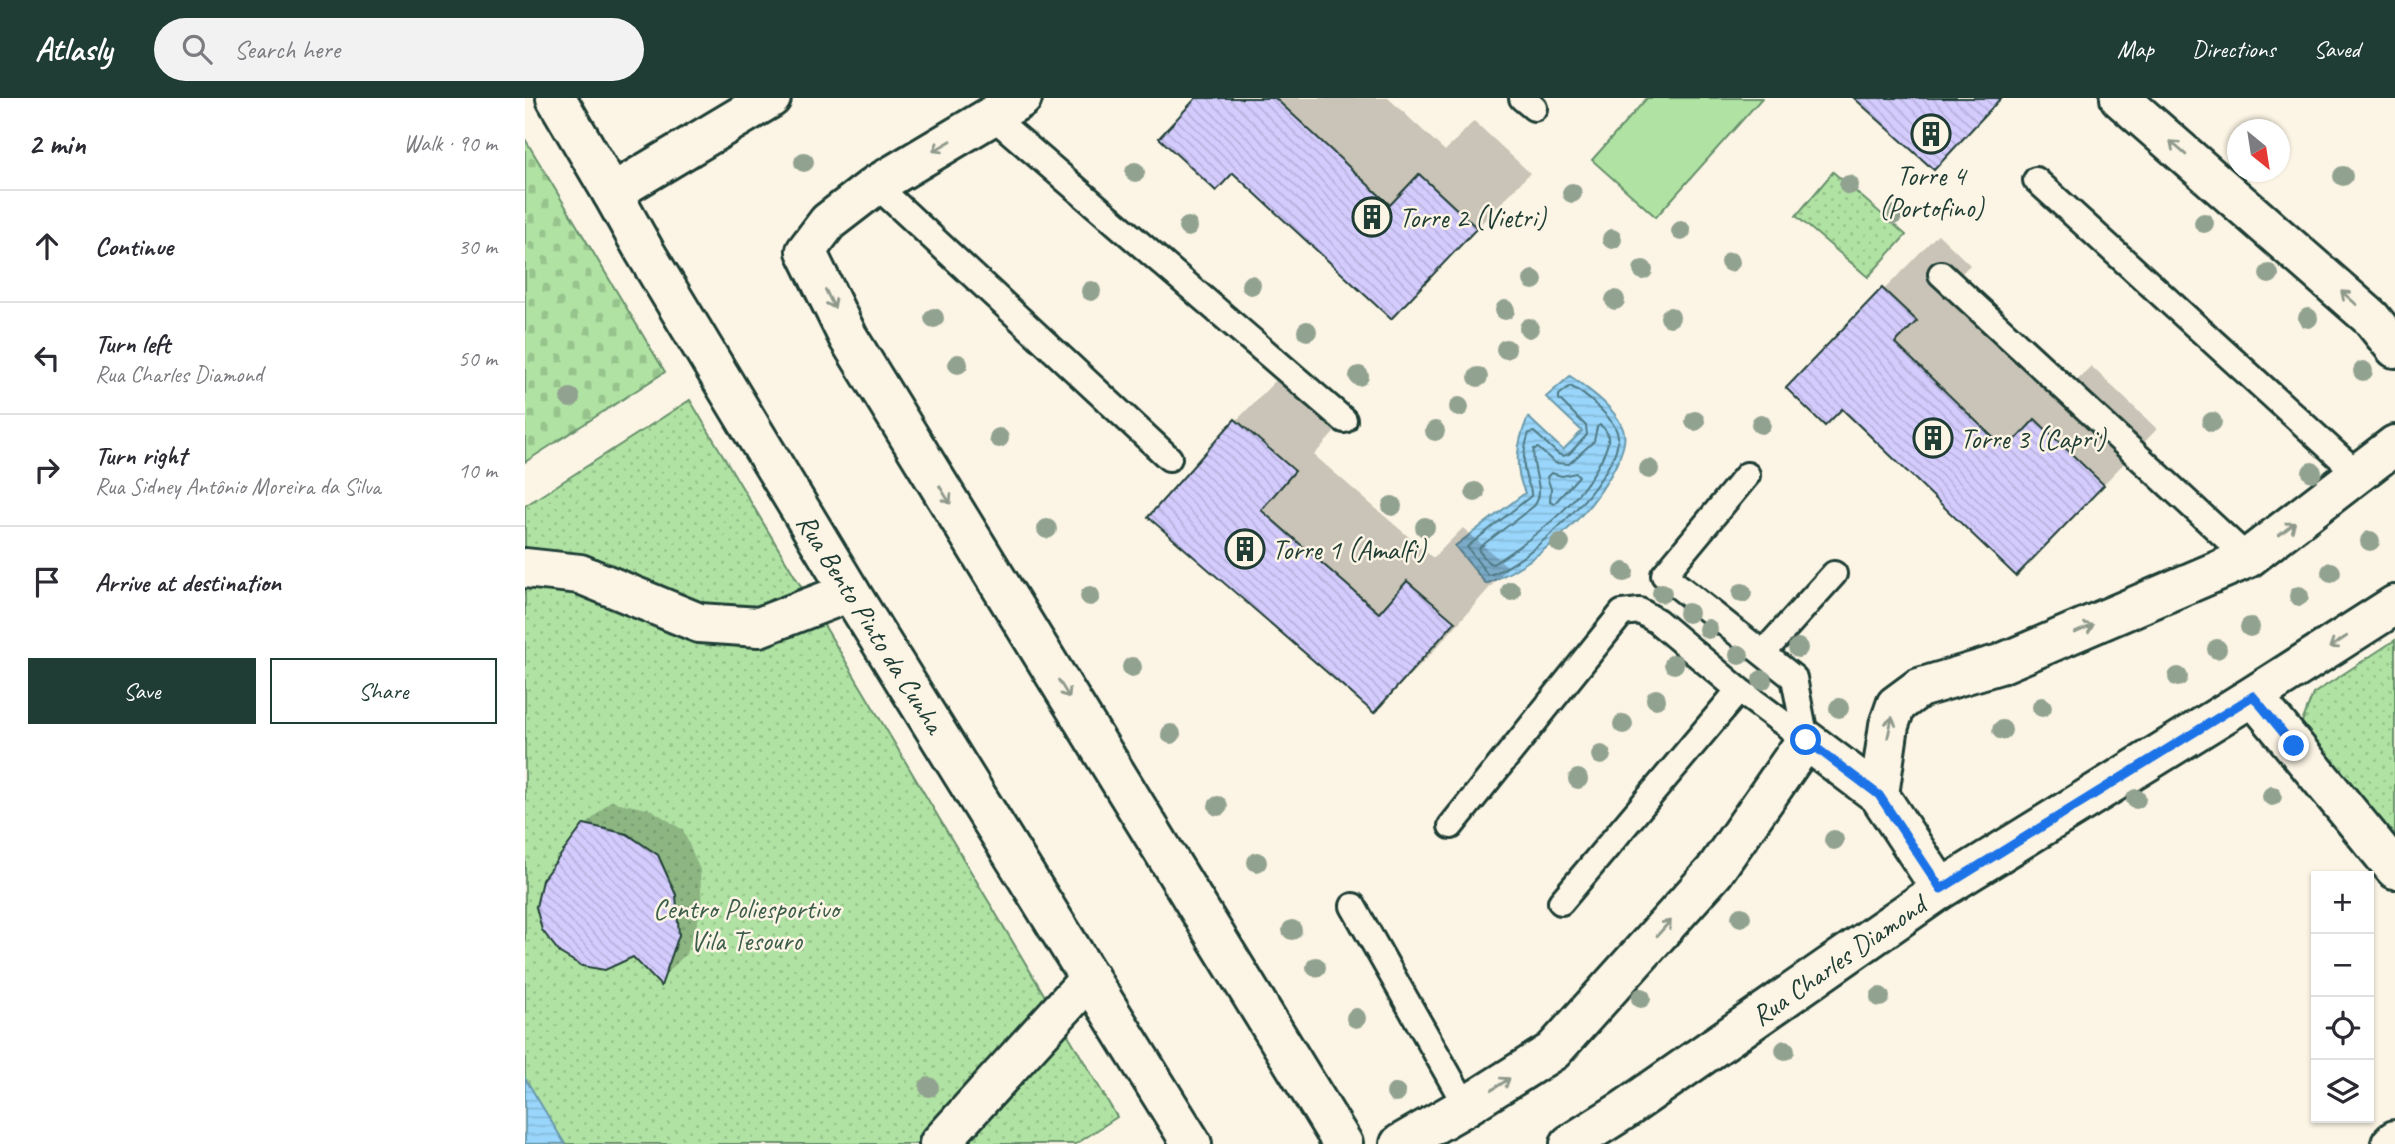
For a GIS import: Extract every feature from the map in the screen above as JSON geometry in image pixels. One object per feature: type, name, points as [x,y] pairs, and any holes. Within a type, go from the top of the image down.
[{"type":"street","name":"Rua Bento Pinto da Cunha","points":[[556,98],[645,252],[850,592],[1192,1144]]},
{"type":"street","points":[[612,193],[771,98]]},
{"type":"street","points":[[2120,98],[2371,318],[2395,348]]},
{"type":"street","points":[[1007,107],[876,185],[828,222],[806,251],[856,349],[1343,1144]]},
{"type":"street","points":[[1879,795],[1889,725],[1896,705],[1919,688],[2000,664],[2249,558],[2395,445]]},
{"type":"street","points":[[525,568],[580,574],[699,623],[759,627],[850,592]]},
{"type":"street","name":"Rua Charles Diamond","points":[[1570,1144],[1941,889],[2395,605]]},
{"type":"street","points":[[2253,696],[2395,869]]},
{"type":"street","points":[[1400,1144],[1553,1051],[1714,872],[1806,740],[1879,795],[1941,889]]},
{"type":"street","points":[[939,1144],[1090,978]]},
{"type":"street","points":[[2391,1144],[2395,1140]]},
{"type":"lane","points":[[1007,107],[1344,420]]},
{"type":"lane","points":[[2036,180],[2358,474]]},
{"type":"lane","points":[[876,185],[1168,458]]},
{"type":"lane","points":[[1941,274],[2249,558]]},
{"type":"lane","points":[[1747,475],[1664,575],[1794,678],[1806,740]]},
{"type":"lane","points":[[1763,653],[1834,574]]},
{"type":"lane","points":[[1451,826],[1622,613],[1640,611],[1657,621],[1739,690],[1806,740]]},
{"type":"lane","points":[[1561,902],[1739,690]]},
{"type":"lane","points":[[1353,906],[1466,1106]]},
{"type":"green space","points":[[1647,98],[1762,98],[1656,217],[1592,160]]},
{"type":"green space","points":[[525,139],[665,372],[525,462]]},
{"type":"green space","points":[[1833,172],[1906,235],[1868,277],[1796,216]]},
{"type":"green space","name":"Centro Poliesportivo Vila Tesouro","points":[[690,400],[1117,1117],[1076,1144],[525,1144],[525,506]]},
{"type":"green space","points":[[2395,640],[2395,844],[2299,730],[2313,694]]},
{"type":"water","points":[[1570,376],[1601,400],[1619,421],[1624,437],[1618,461],[1594,499],[1563,534],[1526,563],[1486,584],[1455,546],[1525,493],[1519,473],[1518,455],[1528,417],[1563,450],[1582,431],[1546,397]]},
{"type":"water","points":[[525,1078],[565,1144],[525,1144]]},
{"type":"building","name":"Torre 2 (Vietri)","points":[[1196,98],[1275,98],[1390,205],[1419,174],[1477,228],[1391,319],[1233,173],[1216,191],[1159,138]]},
{"type":"building","name":"Torre 4 (Portofino)","points":[[1854,98],[2001,98],[1934,170]]},
{"type":"building","name":"Torre 3 (Capri)","points":[[1882,288],[1917,321],[1895,343],[2006,450],[2035,419],[2104,485],[2016,576],[1842,409],[1825,426],[1786,388]]},
{"type":"building","name":"Torre 1 (Amalfi)","points":[[1235,419],[1295,471],[1261,510],[1379,613],[1407,581],[1455,622],[1374,713],[1148,517]]},
{"type":"building","points":[[584,824],[627,834],[658,855],[676,895],[679,935],[661,986],[633,957],[605,970],[582,966],[560,953],[542,930],[536,907],[542,880]]},
{"type":"place","name":"Torre 4 (Portofino)","points":[[1931,134]]},
{"type":"place","name":"Torre 2 (Vietri)","points":[[1372,217]]},
{"type":"place","name":"Torre 3 (Capri)","points":[[1933,438]]},
{"type":"place","name":"Torre 1 (Amalfi)","points":[[1245,549]]},
{"type":"route","points":[[1806,740],[1879,795],[1941,889],[2253,696],[2294,746]]}]
